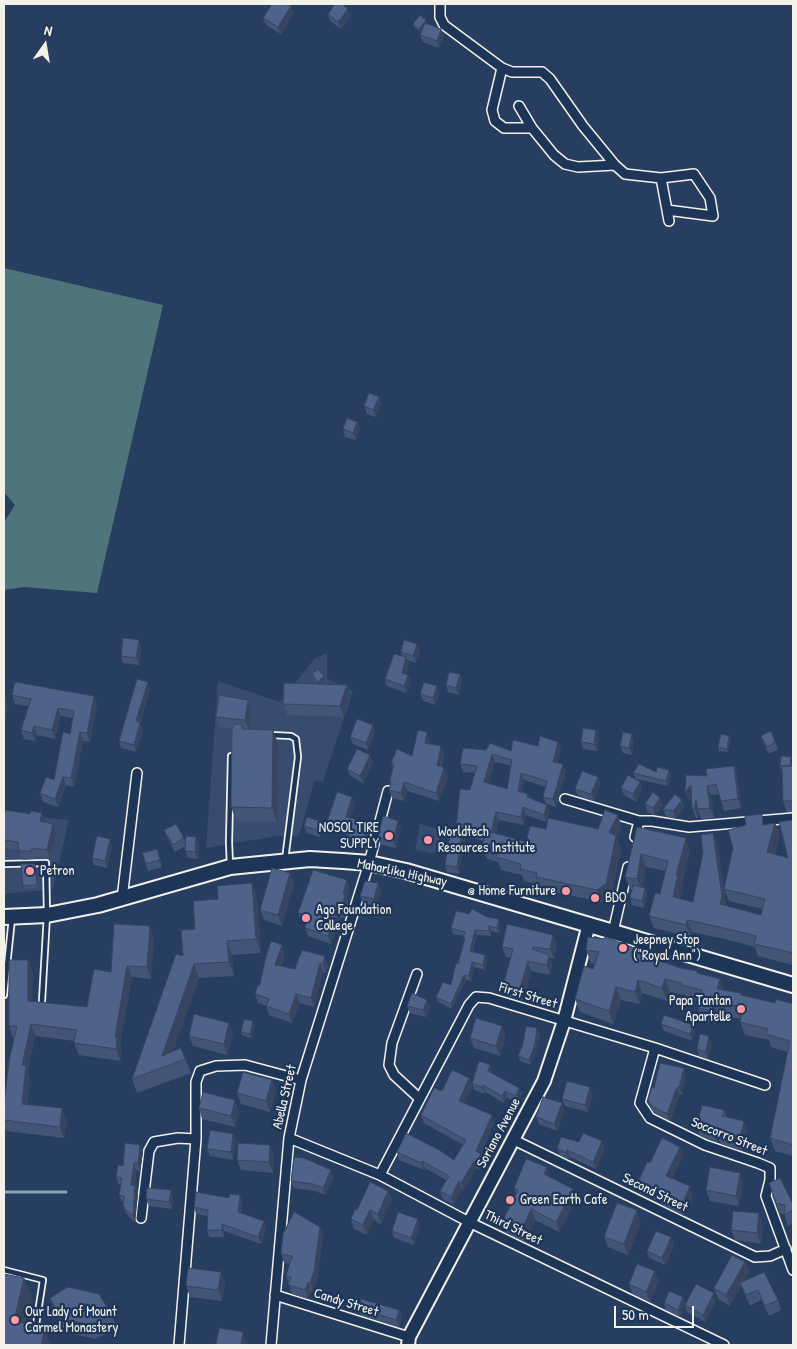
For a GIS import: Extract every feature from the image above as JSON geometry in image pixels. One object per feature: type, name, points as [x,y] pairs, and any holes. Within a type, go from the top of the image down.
[{"type":"main road","name":"Maharlika Highway","points":[[8,917],[47,915],[122,898],[230,867],[310,859],[369,863],[415,873],[793,985]]},
{"type":"street","points":[[440,4],[440,17],[444,25],[502,68],[512,72],[542,72],[550,79],[583,126],[615,165],[625,174],[661,178],[694,174],[710,198],[713,216],[667,210]]},
{"type":"street","points":[[502,68],[492,110],[495,121],[504,128],[532,128]]},
{"type":"street","points":[[519,106],[532,128],[554,156],[565,164],[578,167],[615,165]]},
{"type":"street","points":[[661,178],[670,221]]},
{"type":"street","points":[[122,898],[137,773]]},
{"type":"street","name":"Abella Street","points":[[271,1345],[289,1138],[301,1080],[369,863],[388,791]]},
{"type":"street","points":[[565,800],[639,821],[652,821],[689,827],[793,818]]},
{"type":"street","points":[[613,932],[639,821]]},
{"type":"street","name":"Soriano Avenue","points":[[409,1341],[469,1222],[544,1081],[564,1021],[589,924]]},
{"type":"street","points":[[417,974],[392,1043],[390,1065],[394,1074],[420,1099]]},
{"type":"street","name":"First Street","points":[[380,1175],[469,1005],[476,997],[489,998],[655,1048],[765,1085]]},
{"type":"street","name":"Soccorro Street","points":[[655,1048],[640,1103],[650,1118],[705,1145],[770,1168],[770,1180],[766,1196],[793,1270]]},
{"type":"street","points":[[179,1345],[196,1139],[196,1082],[200,1072],[216,1066],[245,1065],[301,1080]]},
{"type":"street","points":[[140,1218],[150,1152],[154,1142],[178,1138],[196,1139]]},
{"type":"street","name":"Third Street","points":[[289,1138],[380,1175],[469,1222],[724,1345]]},
{"type":"street","name":"Second Street","points":[[514,1140],[755,1257],[770,1256],[786,1249]]},
{"type":"street","name":"Candy Street","points":[[275,1295],[409,1341]]},
{"type":"lane","points":[[264,735],[291,736],[296,739],[298,758],[285,861]]},
{"type":"lane","points":[[230,867],[231,754]]},
{"type":"lane","points":[[4,864],[46,863],[47,915],[42,1001]]},
{"type":"lane","points":[[4,995],[8,917]]},
{"type":"lane","points":[[4,1270],[43,1280],[36,1325]]},
{"type":"shaded area","points":[[327,653],[327,679],[353,691],[323,781],[314,782],[299,836],[277,836],[206,848],[218,681],[280,702],[315,658]]},
{"type":"shaded area","points":[[7,814],[69,820],[53,889],[4,894],[4,828]]},
{"type":"shaded area","name":"Worldtech Resources Institute","points":[[420,824],[442,830],[435,854],[415,850]]},
{"type":"green space","points":[[4,268],[163,305],[97,593],[24,587],[4,590],[4,522],[15,505],[4,492]]},
{"type":"building","points":[[272,4],[291,6],[278,27],[263,18]]},
{"type":"building","points":[[335,4],[342,4],[348,9],[338,22],[328,14]]},
{"type":"building","points":[[420,15],[426,20],[419,29],[413,24]]},
{"type":"building","points":[[425,23],[441,29],[437,41],[420,35]]},
{"type":"building","points":[[369,393],[379,397],[373,410],[364,406]]},
{"type":"building","points":[[347,418],[357,422],[353,433],[343,429]]},
{"type":"building","points":[[123,638],[139,640],[136,658],[121,656]]},
{"type":"building","points":[[404,640],[417,644],[413,656],[401,652]]},
{"type":"building","points":[[394,654],[406,657],[402,673],[408,675],[404,686],[385,679]]},
{"type":"building","points":[[318,669],[324,676],[318,682],[312,674]]},
{"type":"building","points":[[449,672],[460,674],[456,688],[446,685]]},
{"type":"building","points":[[137,679],[148,682],[136,721],[140,723],[134,745],[119,741]]},
{"type":"building","points":[[15,682],[94,696],[87,733],[80,732],[71,778],[63,777],[55,799],[40,793],[46,777],[54,780],[63,732],[70,734],[74,711],[58,708],[52,730],[34,726],[32,733],[21,730],[31,699],[12,695]]},
{"type":"building","points":[[424,682],[437,686],[433,698],[420,694]]},
{"type":"building","points":[[284,683],[347,685],[340,706],[283,704]]},
{"type":"building","points":[[219,695],[248,700],[245,720],[216,717]]},
{"type":"building","points":[[357,719],[373,725],[366,743],[350,737]]},
{"type":"building","points":[[234,724],[242,724],[242,729],[273,730],[272,808],[231,807],[232,730]]},
{"type":"building","points":[[583,728],[596,730],[594,744],[581,742]]},
{"type":"building","points":[[418,730],[427,732],[425,743],[441,746],[437,765],[444,768],[436,793],[404,782],[401,793],[389,790],[394,764],[391,763],[397,749],[412,756]]},
{"type":"building","points":[[771,731],[775,742],[767,747],[761,736]]},
{"type":"building","points":[[623,732],[632,734],[629,748],[620,746]]},
{"type":"building","points":[[721,734],[729,736],[727,749],[718,747]]},
{"type":"building","points":[[540,736],[558,742],[553,762],[563,764],[553,799],[543,797],[547,781],[521,773],[518,791],[528,794],[527,797],[547,805],[544,815],[523,807],[521,817],[496,812],[491,832],[487,831],[486,834],[456,827],[460,789],[470,790],[477,766],[460,764],[463,748],[486,750],[490,743],[511,751],[513,740],[538,746]],"holes":[[[492,754],[512,760],[507,789],[484,782]]]},
{"type":"building","points":[[357,749],[370,755],[360,776],[347,769]]},
{"type":"building","points":[[781,756],[791,757],[790,766],[780,766]]},
{"type":"building","points":[[639,764],[656,772],[657,767],[669,770],[666,781],[633,773]]},
{"type":"building","points":[[734,766],[738,799],[721,801],[716,784],[707,786],[710,808],[698,809],[696,800],[694,808],[692,808],[691,785],[685,792],[686,775],[707,776],[706,769]]},
{"type":"building","points":[[782,766],[793,766],[793,801],[783,801]]},
{"type":"building","points":[[582,771],[598,777],[591,794],[575,789]]},
{"type":"building","points":[[628,775],[640,782],[633,794],[621,788]]},
{"type":"building","points":[[337,792],[352,797],[346,817],[369,823],[364,842],[348,838],[351,830],[327,822]]},
{"type":"building","points":[[653,792],[660,798],[653,808],[645,804]]},
{"type":"building","points":[[675,794],[682,800],[673,811],[663,809]]},
{"type":"building","points":[[5,810],[30,814],[31,811],[42,813],[40,821],[53,824],[47,850],[32,848],[32,851],[19,851],[18,842],[4,840]]},
{"type":"building","points":[[605,810],[618,815],[609,832],[616,836],[606,884],[597,890],[536,877],[537,873],[520,869],[521,864],[496,857],[498,851],[482,846],[487,831],[526,842],[530,826],[546,829],[548,818],[598,829]]},
{"type":"building","points":[[762,814],[763,825],[775,823],[767,852],[788,858],[779,822],[793,820],[793,953],[754,944],[756,936],[687,920],[686,925],[649,916],[655,893],[660,894],[668,861],[641,854],[637,879],[625,877],[637,827],[686,838],[676,875],[678,875],[673,897],[693,902],[703,853],[701,835],[713,833],[722,896],[720,904],[761,915],[765,899],[724,889],[733,848],[728,830],[746,825],[745,816]]},
{"type":"building","points":[[383,816],[398,821],[393,841],[378,837]]},
{"type":"building","points":[[307,817],[320,821],[317,830],[304,826]]},
{"type":"building","points":[[176,824],[184,838],[173,845],[164,830]]},
{"type":"building","points":[[451,830],[462,832],[457,867],[445,865]]},
{"type":"building","points":[[97,836],[110,839],[105,861],[92,858]]},
{"type":"building","points":[[186,836],[196,837],[195,852],[185,851]]},
{"type":"building","points":[[157,849],[160,860],[146,864],[142,853]]},
{"type":"building","points":[[21,864],[35,864],[37,885],[23,886]]},
{"type":"building","points":[[272,868],[290,873],[278,915],[260,910]]},
{"type":"building","points":[[313,870],[347,880],[341,910],[338,909],[328,936],[305,928],[309,916],[298,913]]},
{"type":"building","points":[[365,881],[378,883],[374,899],[360,896]]},
{"type":"building","points":[[252,883],[256,939],[227,941],[229,962],[194,964],[162,1056],[181,1048],[185,1059],[132,1079],[176,954],[183,956],[181,930],[195,929],[193,901],[218,899],[217,886]]},
{"type":"building","points":[[633,885],[645,888],[642,901],[630,898]]},
{"type":"building","points":[[472,909],[487,917],[499,919],[497,928],[489,926],[489,931],[475,930],[470,951],[485,955],[483,965],[472,962],[469,976],[464,975],[451,1004],[436,997],[443,982],[451,985],[465,938],[463,937],[465,932],[451,928],[456,911],[469,914]]},
{"type":"building","points":[[114,924],[150,926],[147,967],[127,966],[115,1037],[117,1037],[116,1049],[74,1043],[76,1030],[31,1024],[22,1065],[26,1066],[22,1104],[62,1108],[60,1127],[4,1120],[9,1061],[17,1026],[9,1026],[9,960],[28,960],[28,1001],[87,1007],[94,969],[111,972]]},
{"type":"building","points":[[507,924],[553,935],[550,949],[533,947],[532,949],[549,955],[547,965],[528,961],[519,991],[503,986],[513,949],[502,947]]},
{"type":"building","points":[[588,937],[604,939],[605,937],[640,950],[639,954],[720,979],[717,989],[741,993],[741,995],[775,1003],[776,999],[793,1004],[793,1145],[770,1138],[790,1041],[766,1034],[768,1029],[740,1022],[743,1007],[714,1002],[712,1011],[698,1008],[702,990],[665,979],[662,988],[638,980],[635,992],[616,987],[609,1011],[575,999],[584,966],[593,969],[599,952],[586,950]]},
{"type":"building","points":[[271,941],[282,945],[275,965],[295,969],[302,950],[325,956],[323,964],[320,963],[311,998],[296,994],[289,1014],[266,1006],[269,999],[255,994],[258,985],[260,985]]},
{"type":"building","points":[[412,993],[427,1000],[423,1010],[407,1006]]},
{"type":"building","points":[[194,1014],[229,1023],[224,1044],[189,1036]]},
{"type":"building","points":[[664,1015],[693,1025],[690,1034],[661,1024]]},
{"type":"building","points":[[476,1018],[502,1026],[496,1046],[470,1038]]},
{"type":"building","points":[[244,1019],[253,1021],[250,1034],[241,1032]]},
{"type":"building","points":[[526,1026],[537,1028],[535,1044],[529,1060],[518,1056],[523,1044]]},
{"type":"building","points":[[700,1034],[709,1036],[706,1052],[697,1049]]},
{"type":"building","points":[[479,1061],[490,1065],[488,1071],[519,1088],[516,1096],[505,1091],[502,1096],[483,1085],[482,1087],[472,1084]]},
{"type":"building","points":[[660,1063],[684,1068],[679,1088],[677,1087],[667,1114],[652,1106],[648,1100],[652,1087],[654,1088]]},
{"type":"building","points":[[452,1070],[469,1078],[459,1101],[492,1115],[476,1151],[481,1154],[476,1162],[474,1161],[461,1183],[459,1181],[451,1197],[440,1191],[449,1176],[422,1161],[421,1163],[397,1152],[406,1133],[454,1160],[466,1140],[421,1115],[434,1088],[442,1091]]},
{"type":"building","points":[[243,1072],[272,1080],[266,1101],[237,1093]]},
{"type":"building","points":[[567,1081],[590,1087],[585,1105],[562,1099]]},
{"type":"building","points":[[203,1092],[235,1100],[231,1116],[199,1108]]},
{"type":"building","points":[[543,1097],[562,1103],[554,1124],[536,1117]]},
{"type":"building","points":[[702,1105],[724,1110],[722,1116],[744,1121],[739,1142],[717,1135],[718,1129],[716,1128],[713,1133],[697,1127]]},
{"type":"building","points":[[210,1130],[233,1134],[231,1152],[207,1149]]},
{"type":"building","points":[[583,1133],[602,1141],[593,1162],[567,1150],[566,1153],[557,1148],[561,1137],[579,1142]]},
{"type":"building","points":[[662,1138],[680,1147],[666,1176],[690,1186],[681,1207],[637,1185],[647,1162],[650,1163]]},
{"type":"building","points":[[125,1143],[140,1145],[138,1163],[134,1163],[131,1185],[135,1185],[133,1216],[123,1206],[124,1196],[119,1195],[122,1178],[116,1177],[118,1165],[123,1166]]},
{"type":"building","points":[[238,1143],[270,1145],[269,1162],[237,1160]]},
{"type":"building","points":[[294,1157],[304,1158],[331,1170],[323,1188],[313,1184],[291,1181]]},
{"type":"building","points":[[526,1159],[547,1167],[544,1174],[573,1189],[556,1222],[531,1209],[521,1231],[502,1222],[518,1190],[514,1188]]},
{"type":"building","points":[[710,1167],[740,1173],[736,1196],[706,1190]]},
{"type":"building","points":[[780,1178],[793,1204],[793,1210],[784,1215],[785,1205],[776,1203],[769,1183]]},
{"type":"building","points":[[370,1182],[388,1191],[378,1214],[370,1210],[363,1225],[351,1219]]},
{"type":"building","points":[[147,1188],[171,1190],[169,1202],[146,1199]]},
{"type":"building","points":[[196,1192],[229,1198],[230,1194],[240,1195],[238,1212],[264,1221],[258,1237],[222,1224],[222,1230],[207,1230],[208,1210],[194,1207]]},
{"type":"building","points":[[617,1203],[637,1210],[624,1244],[604,1237]]},
{"type":"building","points":[[733,1211],[759,1213],[757,1233],[731,1230]]},
{"type":"building","points":[[294,1212],[320,1227],[314,1271],[310,1283],[308,1282],[305,1290],[288,1285],[291,1277],[286,1276],[292,1256],[281,1254],[283,1234]]},
{"type":"building","points":[[398,1212],[418,1219],[411,1238],[392,1231]]},
{"type":"building","points":[[656,1231],[671,1237],[662,1258],[647,1251]]},
{"type":"building","points":[[732,1255],[745,1262],[726,1295],[714,1288]]},
{"type":"building","points":[[637,1264],[655,1271],[646,1292],[629,1284]]},
{"type":"building","points":[[188,1268],[221,1272],[218,1290],[186,1286]]},
{"type":"building","points":[[764,1272],[778,1300],[765,1306],[758,1290],[746,1295],[740,1283]]},
{"type":"building","points":[[4,1274],[24,1278],[14,1321],[45,1328],[41,1345],[4,1345]]},
{"type":"building","points":[[696,1284],[714,1293],[703,1315],[685,1305]]},
{"type":"building","points":[[68,1287],[99,1294],[112,1315],[90,1325],[60,1318],[50,1298]]},
{"type":"building","points":[[669,1291],[683,1297],[678,1310],[664,1303]]},
{"type":"building","points":[[361,1299],[399,1310],[396,1320],[359,1308]]},
{"type":"building","points":[[219,1328],[243,1332],[241,1345],[216,1345]]},
{"type":"waterway","points":[[4,1192],[66,1192]]},
{"type":"place","name":"NOSOL TIRE SUPPLY","points":[[389,836]]},
{"type":"place","name":"Worldtech Resources Institute","points":[[428,840]]},
{"type":"place","name":"Petron","points":[[30,871]]},
{"type":"place","name":"@ Home Furniture","points":[[566,891]]},
{"type":"place","name":"BDO","points":[[595,898]]},
{"type":"place","name":"Ago Foundation College","points":[[306,918]]},
{"type":"place","name":"Jeepney Stop (\"Royal Ann\")","points":[[623,948]]},
{"type":"place","name":"Papa Tantan Apartelle","points":[[741,1009]]},
{"type":"place","name":"Green Earth Cafe","points":[[510,1200]]},
{"type":"place","name":"Our Lady of Mount Carmel Monastery","points":[[15,1320]]}]
